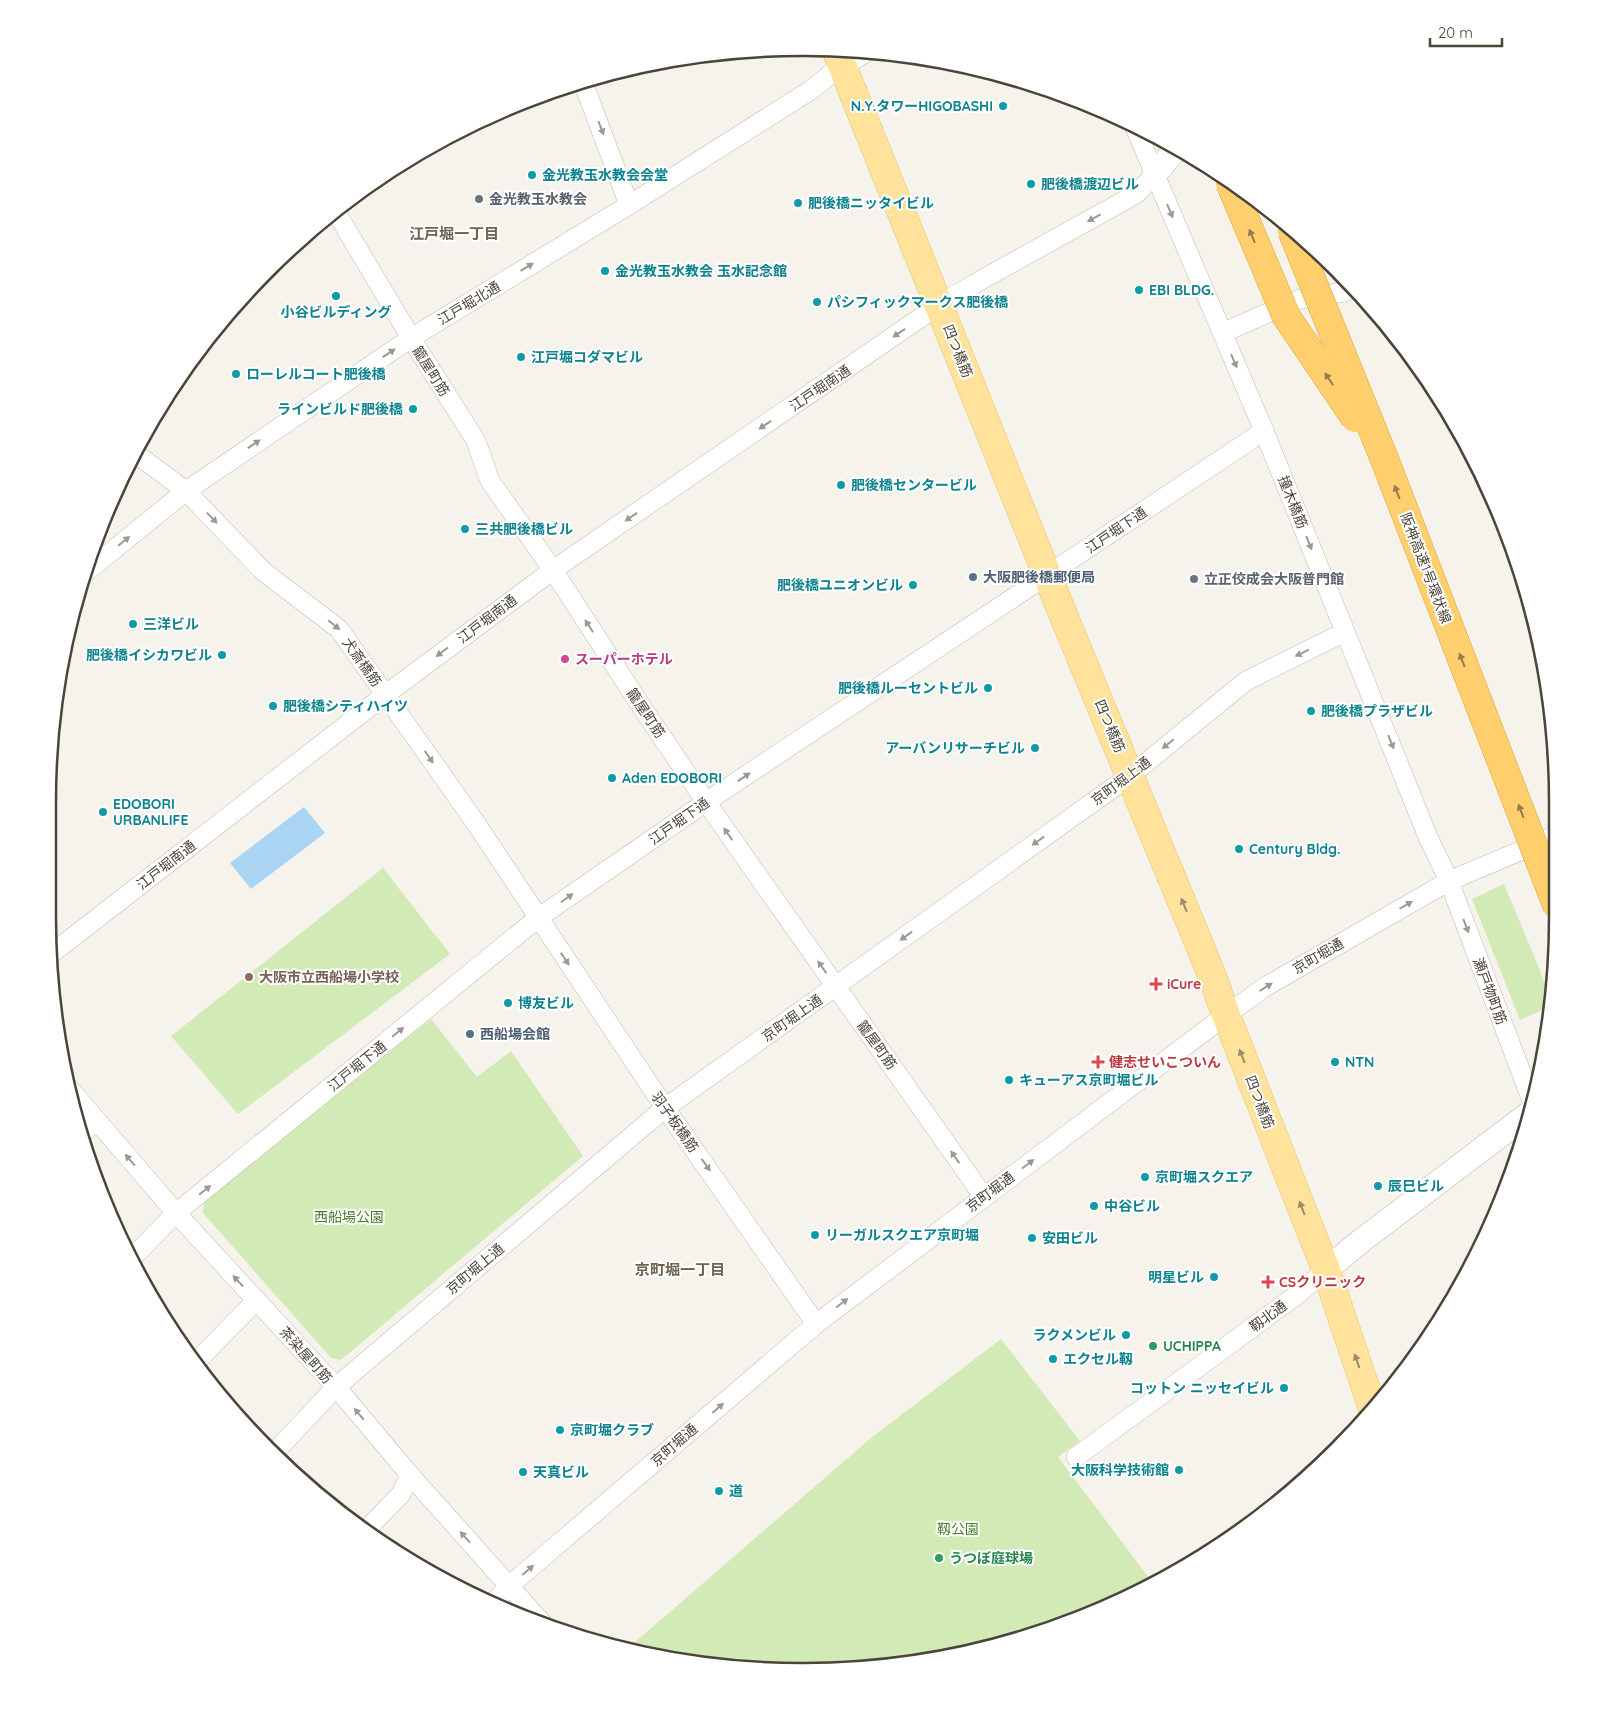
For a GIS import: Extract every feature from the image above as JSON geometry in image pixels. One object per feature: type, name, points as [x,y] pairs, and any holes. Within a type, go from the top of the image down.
[{"type":"highway","points":[[1235,194],[1286,316],[1386,463]]},
{"type":"highway","name":"阪神高速1号環状線","points":[[1296,242],[1386,463],[1549,885]]},
{"type":"main road","name":"四つ橋筋","points":[[848,58],[940,305],[1048,576],[1211,973],[1326,1270],[1370,1401]]},
{"type":"street","name":"江戸堀北通","points":[[96,564],[186,491],[411,338],[630,205],[811,90],[844,58]]},
{"type":"street","points":[[586,89],[630,205]]},
{"type":"street","name":"撞木橋筋","points":[[1139,136],[1264,431],[1428,837],[1448,881]]},
{"type":"street","points":[[1155,174],[1172,154]]},
{"type":"street","name":"江戸堀南通","points":[[57,949],[385,695],[553,570],[940,305],[974,284],[1136,194],[1155,174]]},
{"type":"street","name":"籠屋町筋","points":[[339,217],[411,338],[476,441],[490,481],[553,570],[706,802],[984,1196]]},
{"type":"street","points":[[1222,333],[1300,299],[1346,291]]},
{"type":"street","name":"江戸堀下通","points":[[136,1253],[176,1213],[538,918],[706,802],[1264,431]]},
{"type":"street","name":"犬斎橋筋","points":[[141,457],[186,491],[264,572],[339,629],[475,822],[538,918]]},
{"type":"street","name":"京町堀上通","points":[[279,1448],[336,1387],[665,1108],[1131,775],[1246,681],[1346,632]]},
{"type":"street","name":"京町堀通","points":[[498,1598],[509,1586],[816,1324],[1226,1015],[1265,987],[1448,881],[1549,837]]},
{"type":"street","name":"瀬戸物町筋","points":[[1448,881],[1528,1090]]},
{"type":"street","name":"羽子板橋筋","points":[[538,918],[665,1108],[816,1324]]},
{"type":"street","name":"茶染屋町筋","points":[[80,1101],[176,1213],[336,1387],[410,1475],[532,1611]]},
{"type":"street","points":[[88,1128],[96,1120]]},
{"type":"street","name":"靱北通","points":[[1076,1457],[1298,1294],[1361,1240],[1520,1120]]},
{"type":"street","points":[[201,1358],[257,1300]]},
{"type":"street","points":[[371,1525],[400,1494],[410,1475]]},
{"type":"green space","points":[[383,868],[450,954],[238,1114],[171,1036]]},
{"type":"green space","points":[[1504,884],[1545,984],[1542,1010],[1520,1020],[1472,899]]},
{"type":"green space","name":"西船場公園","points":[[431,1019],[477,1077],[511,1051],[583,1156],[341,1360],[331,1358],[203,1213],[204,1199]]},
{"type":"green space","name":"靱公園","points":[[1001,1339],[1080,1441],[1058,1457],[1149,1578],[1088,1606],[1042,1623],[996,1637],[900,1656],[802,1663],[754,1661],[705,1656],[634,1643],[871,1438]]},
{"type":"water","points":[[304,807],[325,833],[251,889],[230,863]]},
{"type":"place","name":"N.Y.タワーHIGOBASHI","points":[[1003,106]]},
{"type":"place","name":"金光教玉水教会会堂","points":[[532,175]]},
{"type":"place","name":"肥後橋渡辺ビル","points":[[1031,184]]},
{"type":"place","name":"金光教玉水教会","points":[[479,199]]},
{"type":"place","name":"肥後橋ニッタイビル","points":[[798,203]]},
{"type":"place","name":"金光教玉水教会 玉水記念館","points":[[605,271]]},
{"type":"place","name":"EBI BLDG.","points":[[1139,290]]},
{"type":"place","name":"小谷ビルディング","points":[[336,296]]},
{"type":"place","name":"パシフィックマークス肥後橋","points":[[817,302]]},
{"type":"place","name":"江戸堀コダマビル","points":[[521,357]]},
{"type":"place","name":"ローレルコート肥後橋","points":[[236,374]]},
{"type":"place","name":"ラインビルド肥後橋","points":[[413,409]]},
{"type":"place","name":"肥後橋センタービル","points":[[841,485]]},
{"type":"place","name":"三共肥後橋ビル","points":[[465,529]]},
{"type":"place","name":"大阪肥後橋郵便局","points":[[973,577]]},
{"type":"place","name":"立正佼成会大阪普門館","points":[[1194,579]]},
{"type":"place","name":"肥後橋ユニオンビル","points":[[913,585]]},
{"type":"place","name":"三洋ビル","points":[[133,624]]},
{"type":"place","name":"肥後橋イシカワビル","points":[[222,655]]},
{"type":"place","name":"スーパーホテル","points":[[565,659]]},
{"type":"place","name":"肥後橋ルーセントビル","points":[[988,688]]},
{"type":"place","name":"肥後橋シティハイツ","points":[[273,706]]},
{"type":"place","name":"肥後橋プラザビル","points":[[1311,711]]},
{"type":"place","name":"アーバンリサーチビル","points":[[1035,748]]},
{"type":"place","name":"Aden EDOBORI","points":[[612,778]]},
{"type":"place","name":"EDOBORI URBANLIFE","points":[[103,812]]},
{"type":"place","name":"Century Bldg.","points":[[1239,849]]},
{"type":"place","name":"大阪市立西船場小学校","points":[[249,977]]},
{"type":"place","name":"iCure","points":[[1156,984]]},
{"type":"place","name":"博友ビル","points":[[508,1003]]},
{"type":"place","name":"西船場会館","points":[[470,1034]]},
{"type":"place","name":"健志せいこついん","points":[[1098,1062]]},
{"type":"place","name":"NTN","points":[[1335,1062]]},
{"type":"place","name":"キューアス京町堀ビル","points":[[1009,1080]]},
{"type":"place","name":"京町堀スクエア","points":[[1145,1177]]},
{"type":"place","name":"辰巳ビル","points":[[1378,1186]]},
{"type":"place","name":"中谷ビル","points":[[1094,1206]]},
{"type":"place","name":"リーガルスクエア京町堀","points":[[815,1235]]},
{"type":"place","name":"安田ビル","points":[[1032,1238]]},
{"type":"place","name":"明星ビル","points":[[1214,1277]]},
{"type":"place","name":"CSクリニック","points":[[1268,1282]]},
{"type":"place","name":"ラクメンビル","points":[[1126,1335]]},
{"type":"place","name":"UCHIPPA","points":[[1153,1346]]},
{"type":"place","name":"エクセル靱","points":[[1053,1359]]},
{"type":"place","name":"コットン ニッセイビル","points":[[1284,1388]]},
{"type":"place","name":"京町堀クラブ","points":[[560,1430]]},
{"type":"place","name":"大阪科学技術館","points":[[1179,1470]]},
{"type":"place","name":"天真ビル","points":[[523,1472]]},
{"type":"place","name":"道","points":[[719,1491]]},
{"type":"place","name":"うつぼ庭球場","points":[[939,1558]]},
{"type":"district","name":"江戸堀一丁目","points":[[454,233]]},
{"type":"district","name":"京町堀一丁目","points":[[680,1269]]}]
